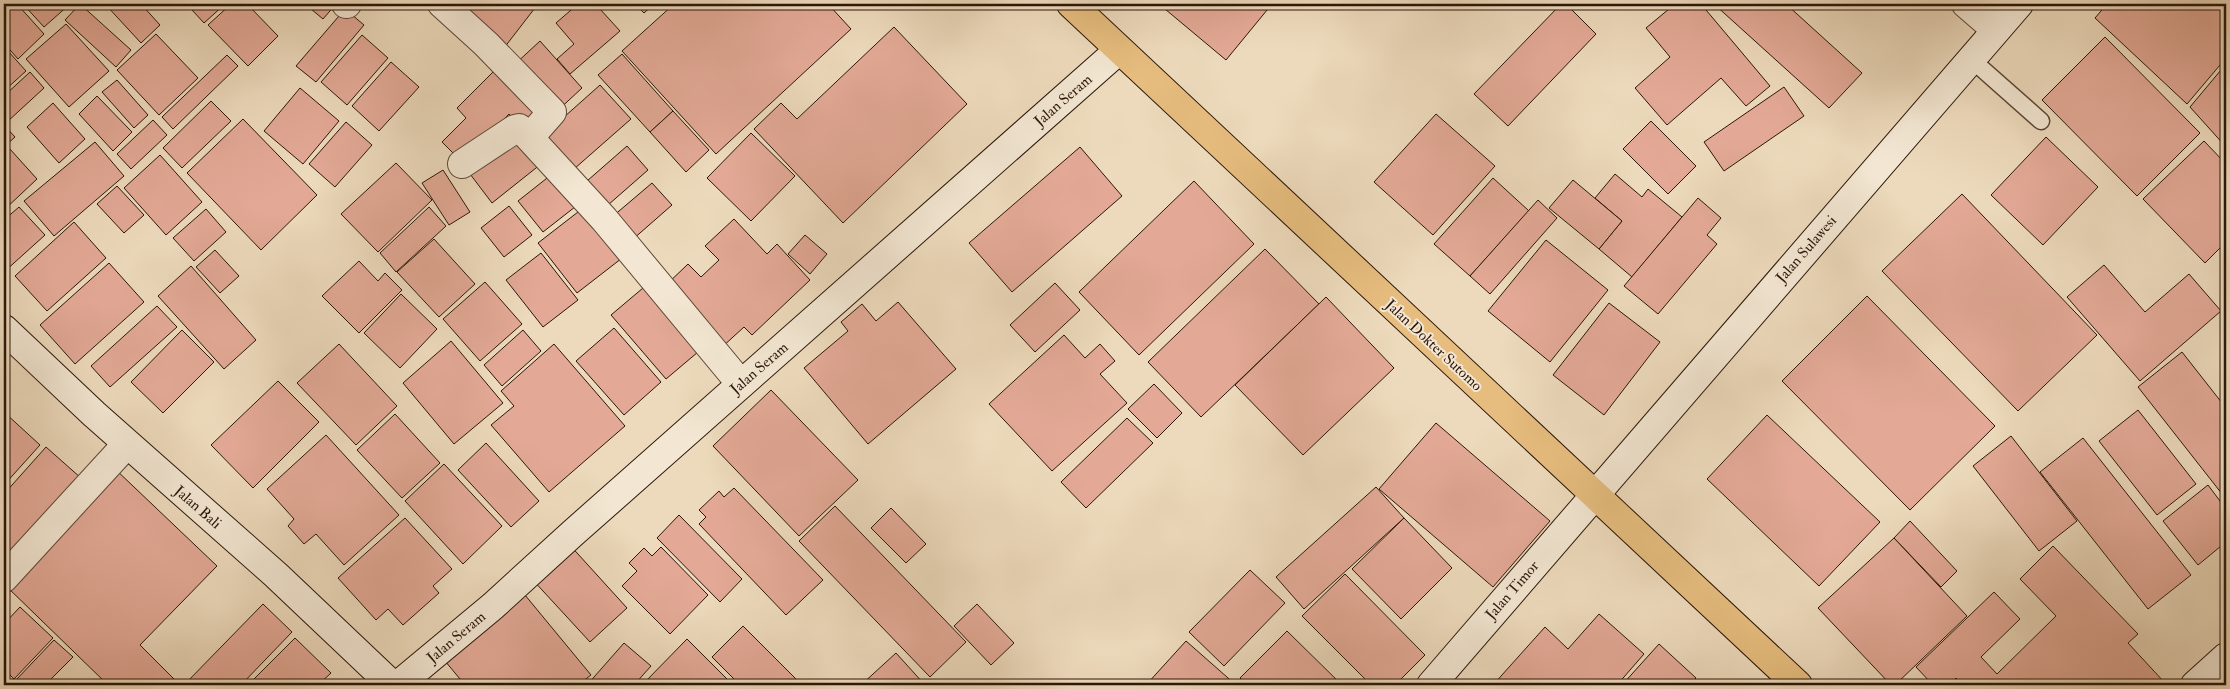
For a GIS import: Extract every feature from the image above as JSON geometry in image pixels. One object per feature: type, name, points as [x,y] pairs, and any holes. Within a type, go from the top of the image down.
[{"type":"main road","name":"Jalan Dokter Sutomo","points":[[1070,4],[1798,685]]},
{"type":"street","points":[[442,4],[486,44],[552,112],[530,137]]},
{"type":"street","points":[[1966,4],[1996,30]]},
{"type":"street","name":"Jalan Sulawesi","points":[[1594,495],[2019,4]]},
{"type":"street","name":"Jalan Seram","points":[[398,685],[493,606],[1119,50]]},
{"type":"street","points":[[462,164],[519,128],[530,137],[604,219],[741,384]]},
{"type":"street","name":"Jalan Bali","points":[[4,329],[127,444],[276,575],[392,685]]},
{"type":"street","points":[[4,578],[127,444]]},
{"type":"street","name":"Jalan Timor","points":[[1431,685],[1594,495]]},
{"type":"street","points":[[2194,685],[2226,658]]},
{"type":"lane","points":[[1971,59],[2041,121]]},
{"type":"building","points":[[4,4],[17,4],[44,34],[18,59],[4,43]]},
{"type":"building","points":[[23,4],[70,4],[44,27]]},
{"type":"building","points":[[80,4],[131,50],[116,67],[65,20]]},
{"type":"building","points":[[105,4],[141,4],[160,25],[141,43]]},
{"type":"building","points":[[198,4],[225,4],[204,23],[192,10]]},
{"type":"building","points":[[231,4],[247,4],[278,36],[248,66],[208,25]]},
{"type":"building","points":[[305,4],[336,4],[323,19]]},
{"type":"building","points":[[456,4],[538,4],[504,48]]},
{"type":"building","points":[[578,4],[606,4],[600,9],[620,31],[570,74],[557,59],[574,44],[556,23]]},
{"type":"building","points":[[635,4],[654,4],[644,13]]},
{"type":"building","points":[[674,4],[828,4],[851,29],[716,154],[622,51]]},
{"type":"building","points":[[1159,4],[1272,4],[1226,60]]},
{"type":"building","points":[[1561,4],[1566,4],[1596,34],[1508,126],[1474,94]]},
{"type":"building","points":[[1675,4],[1701,4],[1770,86],[1746,106],[1721,78],[1667,125],[1635,88],[1670,57],[1646,28]]},
{"type":"building","points":[[1714,4],[1786,4],[1862,73],[1829,108]]},
{"type":"building","points":[[1893,4],[1906,4],[1901,10]]},
{"type":"building","points":[[2107,4],[2226,4],[2226,58],[2187,104],[2095,18]]},
{"type":"building","points":[[345,9],[364,25],[316,82],[296,66]]},
{"type":"building","points":[[66,24],[109,71],[69,107],[26,59]]},
{"type":"building","points":[[894,27],[967,104],[843,223],[754,129],[781,103],[797,119]]},
{"type":"building","points":[[156,34],[198,78],[159,115],[117,70]]},
{"type":"building","points":[[362,35],[388,58],[347,105],[321,82]]},
{"type":"building","points":[[2105,37],[2200,133],[2137,196],[2042,100]]},
{"type":"building","points":[[540,41],[582,88],[555,113],[513,66]]},
{"type":"building","points":[[8,51],[26,71],[4,91],[4,55]]},
{"type":"building","points":[[622,54],[673,111],[650,132],[598,75]]},
{"type":"building","points":[[227,55],[238,66],[173,129],[162,117]]},
{"type":"building","points":[[391,62],[419,87],[379,131],[352,106]]},
{"type":"building","points":[[502,63],[547,109],[525,131],[509,114],[462,162],[442,142],[466,118],[457,108]]},
{"type":"building","points":[[2226,64],[2226,147],[2190,107]]},
{"type":"building","points":[[30,72],[44,88],[7,122],[4,118],[4,96]]},
{"type":"building","points":[[117,80],[148,115],[134,128],[102,92]]},
{"type":"building","points":[[600,85],[631,119],[566,176],[536,142]]},
{"type":"building","points":[[1784,87],[1804,116],[1724,171],[1704,142]]},
{"type":"building","points":[[300,88],[339,121],[303,164],[264,131]]},
{"type":"building","points":[[97,96],[132,132],[113,151],[79,114]]},
{"type":"building","points":[[211,101],[231,121],[182,168],[163,148]]},
{"type":"building","points":[[53,103],[85,139],[59,163],[27,127]]},
{"type":"building","points":[[673,111],[709,150],[686,172],[650,132]]},
{"type":"building","points":[[1436,114],[1495,166],[1433,235],[1374,182]]},
{"type":"building","points":[[243,119],[317,195],[261,250],[187,173]]},
{"type":"building","points":[[153,120],[167,135],[131,169],[117,154]]},
{"type":"building","points":[[1651,121],[1696,166],[1668,194],[1623,149]]},
{"type":"building","points":[[346,122],[372,145],[335,187],[309,164]]},
{"type":"building","points":[[4,125],[15,137],[4,147]]},
{"type":"building","points":[[516,132],[541,164],[492,203],[467,170]]},
{"type":"building","points":[[751,133],[795,176],[751,221],[707,178]]},
{"type":"building","points":[[2046,137],[2098,187],[2043,245],[1991,195]]},
{"type":"building","points":[[2204,141],[2226,164],[2226,242],[2205,263],[2143,199]]},
{"type":"building","points":[[95,142],[124,176],[54,236],[24,201]]},
{"type":"building","points":[[627,146],[648,170],[600,212],[579,188]]},
{"type":"building","points":[[1080,147],[1122,196],[1012,292],[969,243]]},
{"type":"building","points":[[9,148],[37,179],[4,210],[4,153]]},
{"type":"building","points":[[160,155],[202,202],[166,235],[124,188]]},
{"type":"building","points":[[396,163],[432,200],[378,252],[341,214]]},
{"type":"building","points":[[443,170],[470,212],[449,225],[422,183]]},
{"type":"building","points":[[556,171],[580,203],[543,232],[518,201]]},
{"type":"building","points":[[1615,174],[1642,197],[1648,189],[1682,217],[1632,277],[1599,249],[1622,221],[1595,198]]},
{"type":"building","points":[[1493,178],[1529,211],[1470,276],[1434,244]]},
{"type":"building","points":[[1573,180],[1622,221],[1599,249],[1549,208]]},
{"type":"building","points":[[1194,181],[1254,244],[1139,355],[1079,292]]},
{"type":"building","points":[[652,183],[672,205],[632,240],[612,217]]},
{"type":"building","points":[[117,186],[144,215],[124,233],[97,204]]},
{"type":"building","points":[[1962,194],[2097,335],[2018,411],[1882,271]]},
{"type":"building","points":[[1698,198],[1721,218],[1707,235],[1717,244],[1658,314],[1624,286]]},
{"type":"building","points":[[1538,200],[1557,218],[1490,294],[1470,276]]},
{"type":"building","points":[[587,205],[626,255],[577,293],[538,243]]},
{"type":"building","points":[[509,206],[532,235],[504,257],[481,228]]},
{"type":"building","points":[[19,207],[45,235],[4,272],[4,220]]},
{"type":"building","points":[[429,207],[446,226],[396,272],[380,253]]},
{"type":"building","points":[[206,209],[226,232],[194,261],[173,238]]},
{"type":"building","points":[[734,219],[767,254],[777,244],[810,280],[752,335],[744,327],[721,348],[664,287],[688,264],[701,277],[719,260],[705,246]]},
{"type":"building","points":[[74,222],[106,258],[47,311],[15,276]]},
{"type":"building","points":[[805,235],[827,254],[810,274],[788,254]]},
{"type":"building","points":[[434,239],[475,284],[439,317],[397,272]]},
{"type":"building","points":[[1546,240],[1608,290],[1550,362],[1488,311]]},
{"type":"building","points":[[1265,249],[1319,304],[1201,417],[1148,362]]},
{"type":"building","points":[[215,250],[239,276],[220,293],[196,267]]},
{"type":"building","points":[[541,253],[578,300],[543,327],[506,280]]},
{"type":"building","points":[[359,261],[378,281],[385,273],[402,290],[359,333],[322,296]]},
{"type":"building","points":[[109,263],[144,302],[75,364],[40,325]]},
{"type":"building","points":[[2104,265],[2145,312],[2189,274],[2221,311],[2140,381],[2067,297]]},
{"type":"building","points":[[191,266],[256,340],[224,369],[158,296]]},
{"type":"building","points":[[485,282],[522,324],[480,361],[443,319]]},
{"type":"building","points":[[1055,283],[1080,310],[1035,352],[1010,325]]},
{"type":"building","points":[[643,288],[698,352],[666,379],[611,315]]},
{"type":"building","points":[[401,294],[437,329],[400,368],[364,333]]},
{"type":"building","points":[[1867,296],[1995,426],[1910,510],[1782,381]]},
{"type":"building","points":[[1326,297],[1394,368],[1303,455],[1235,385]]},
{"type":"building","points":[[898,302],[956,369],[868,444],[804,368],[848,331],[841,322],[862,304],[876,321]]},
{"type":"building","points":[[1609,303],[1660,342],[1604,415],[1553,375]]},
{"type":"building","points":[[157,306],[177,327],[110,387],[91,366]]},
{"type":"building","points":[[614,328],[661,382],[624,415],[576,361]]},
{"type":"building","points":[[182,330],[214,362],[163,413],[131,382]]},
{"type":"building","points":[[523,330],[541,351],[502,386],[484,365]]},
{"type":"building","points":[[1064,335],[1085,358],[1100,344],[1115,361],[1100,374],[1127,403],[1052,471],[989,404]]},
{"type":"building","points":[[451,341],[503,403],[454,444],[403,383]]},
{"type":"building","points":[[339,344],[397,406],[356,445],[297,383]]},
{"type":"building","points":[[554,344],[625,426],[549,492],[491,425],[514,406],[501,391]]},
{"type":"building","points":[[2182,352],[2226,408],[2226,499],[2138,387]]},
{"type":"building","points":[[278,381],[319,422],[253,488],[211,445]]},
{"type":"building","points":[[1154,384],[1182,413],[1157,438],[1128,409]]},
{"type":"building","points":[[771,390],[858,480],[799,536],[713,446]]},
{"type":"building","points":[[2138,410],[2196,484],[2157,515],[2099,441]]},
{"type":"building","points":[[4,412],[40,445],[4,485]]},
{"type":"building","points":[[395,414],[440,463],[402,498],[357,450]]},
{"type":"building","points":[[1767,415],[1880,522],[1819,586],[1707,479]]},
{"type":"building","points":[[1127,418],[1153,443],[1086,508],[1061,482]]},
{"type":"building","points":[[1436,423],[1550,521],[1493,587],[1379,489]]},
{"type":"building","points":[[326,435],[399,515],[344,565],[316,534],[304,544],[288,526],[294,519],[267,489]]},
{"type":"building","points":[[2011,436],[2077,521],[2039,551],[1973,466]]},
{"type":"building","points":[[2083,438],[2191,575],[2148,609],[2040,472]]},
{"type":"building","points":[[486,443],[539,501],[511,527],[458,470]]},
{"type":"building","points":[[46,447],[81,478],[4,565],[4,494]]},
{"type":"building","points":[[444,464],[502,526],[463,564],[405,501]]},
{"type":"building","points":[[113,467],[217,566],[140,645],[180,685],[108,685],[4,584]]},
{"type":"building","points":[[2208,485],[2226,509],[2226,542],[2198,565],[2163,521]]},
{"type":"building","points":[[1376,487],[1404,518],[1304,609],[1276,577]]},
{"type":"building","points":[[734,488],[823,580],[786,615],[699,524],[706,517],[699,510],[719,491],[724,497]]},
{"type":"building","points":[[835,506],[966,642],[930,677],[799,541]]},
{"type":"building","points":[[891,508],[926,544],[906,563],[871,528]]},
{"type":"building","points":[[679,515],[742,579],[720,602],[657,538]]},
{"type":"building","points":[[405,518],[452,569],[433,586],[439,593],[403,625],[388,609],[376,620],[338,578]]},
{"type":"building","points":[[1404,518],[1452,568],[1401,619],[1352,569]]},
{"type":"building","points":[[1910,521],[1957,571],[1941,587],[1894,538]]},
{"type":"building","points":[[1894,538],[1967,616],[1895,685],[1891,685],[1818,608]]},
{"type":"building","points":[[568,543],[627,608],[590,642],[531,578]]},
{"type":"building","points":[[2053,546],[2138,634],[2128,643],[2165,683],[2163,685],[1963,685],[1956,678],[1949,685],[1933,685],[1916,667],[1994,592],[2020,619],[1981,657],[1997,674],[2056,616],[2020,579]]},
{"type":"building","points":[[661,547],[708,595],[670,634],[622,586],[637,571],[629,563],[644,548],[652,556]]},
{"type":"building","points":[[1250,570],[1285,603],[1224,666],[1189,632]]},
{"type":"building","points":[[1345,574],[1425,655],[1395,685],[1371,685],[1302,616]]},
{"type":"building","points":[[520,589],[591,675],[578,685],[465,685],[440,655]]},
{"type":"building","points":[[263,604],[292,632],[241,685],[184,685]]},
{"type":"building","points":[[977,604],[1014,643],[991,665],[954,626]]},
{"type":"building","points":[[20,607],[53,638],[14,679],[4,669],[4,624]]},
{"type":"building","points":[[1599,614],[1644,654],[1617,685],[1493,685],[1545,627],[1568,649]]},
{"type":"building","points":[[743,626],[799,682],[796,685],[740,685],[712,657]]},
{"type":"building","points":[[1287,631],[1342,685],[1247,685],[1240,678]]},
{"type":"building","points":[[295,638],[331,673],[318,685],[248,685]]},
{"type":"building","points":[[687,639],[733,685],[646,685],[644,683]]},
{"type":"building","points":[[54,640],[73,657],[45,685],[19,685],[15,681]]},
{"type":"building","points":[[1186,641],[1236,685],[1146,685]]},
{"type":"building","points":[[624,643],[651,666],[634,685],[587,685]]},
{"type":"building","points":[[1659,644],[1696,678],[1689,685],[1622,685]]},
{"type":"building","points":[[896,653],[925,685],[861,685]]}]
